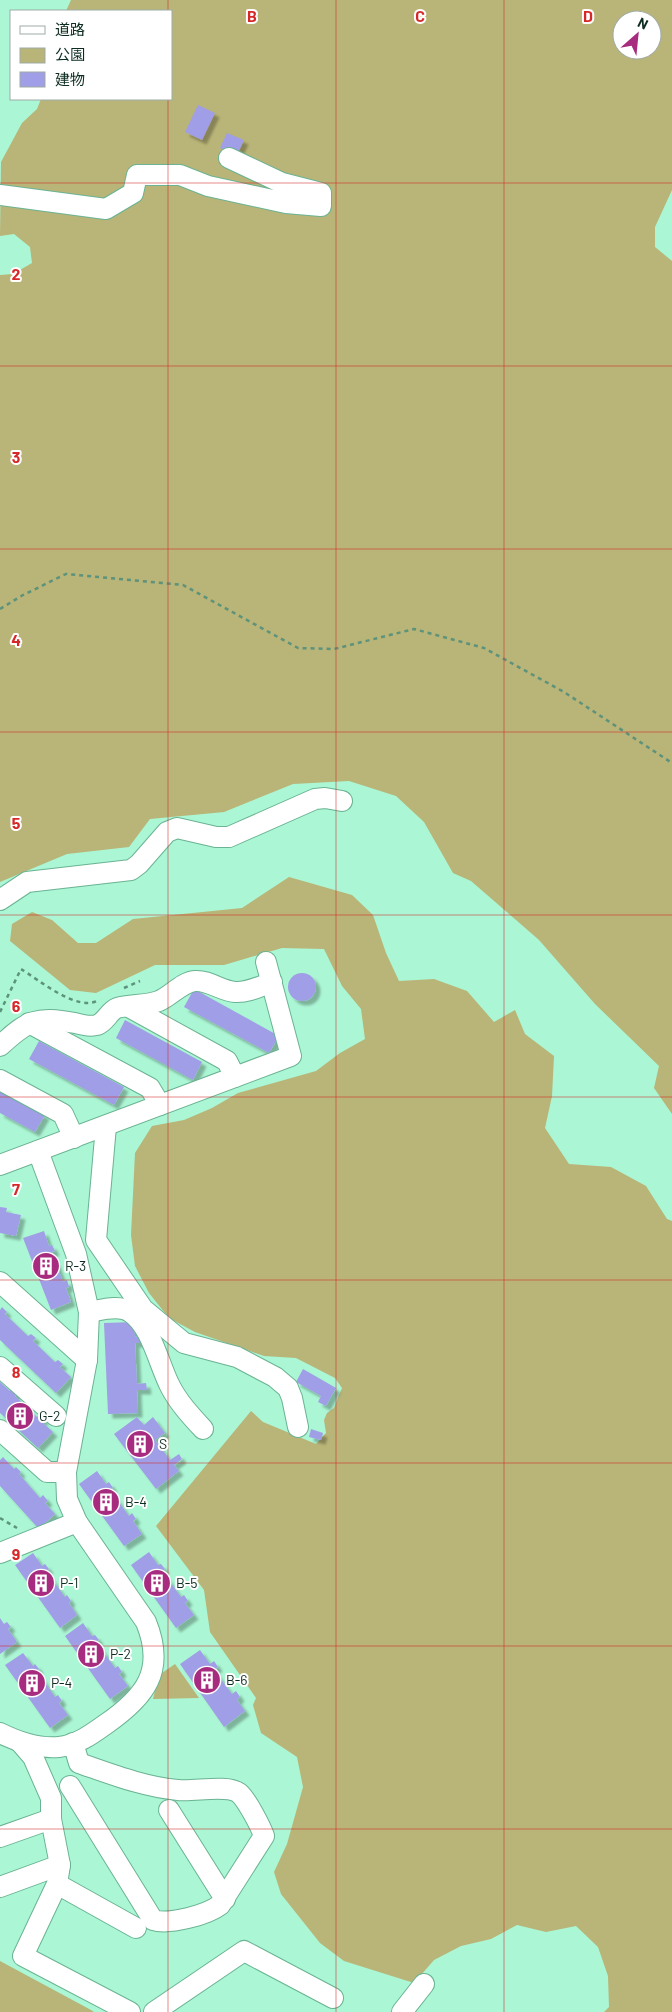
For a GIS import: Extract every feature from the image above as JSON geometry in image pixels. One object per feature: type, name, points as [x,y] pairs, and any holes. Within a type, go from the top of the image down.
[{"type":"street","points":[[0,195],[106,209],[133,193],[137,174],[180,175],[208,186],[286,204],[321,206],[321,193],[282,183],[229,158]]},
{"type":"street","points":[[0,900],[27,882],[131,870],[139,864],[167,832],[177,828],[216,837],[229,837],[315,799],[325,798],[342,801]]},
{"type":"street","points":[[0,1165],[291,1056],[266,962]]},
{"type":"street","points":[[126,998],[150,1004],[185,984],[194,981],[203,981],[234,992],[272,982]]},
{"type":"street","points":[[0,1046],[20,1028],[29,1023],[59,1020],[87,1026],[96,1025],[126,998]]},
{"type":"street","points":[[126,998],[227,1061],[235,1077]]},
{"type":"street","points":[[29,1023],[150,1088],[160,1105]]},
{"type":"street","points":[[0,1080],[64,1114],[74,1138]]},
{"type":"street","points":[[106,1126],[96,1240],[142,1309],[184,1343],[237,1358],[276,1376],[288,1388],[298,1427]]},
{"type":"street","points":[[0,1733],[20,1742],[46,1747],[59,1747],[90,1735],[126,1710],[141,1695],[148,1685],[153,1658],[152,1638],[146,1622],[77,1522],[67,1499],[66,1472],[87,1360],[89,1312],[76,1254],[38,1151]]},
{"type":"street","points":[[0,1282],[87,1360]]},
{"type":"street","points":[[89,1312],[118,1308],[130,1311],[141,1322],[170,1387],[203,1429]]},
{"type":"street","points":[[0,1367],[56,1416]]},
{"type":"street","points":[[0,1430],[48,1472],[66,1472]]},
{"type":"street","points":[[0,1552],[77,1522]]},
{"type":"street","points":[[20,1742],[33,1758],[51,1798],[51,1819],[59,1874],[23,1956],[130,2012]]},
{"type":"street","points":[[70,1786],[153,1920],[162,1923],[212,1912],[225,1899],[264,1836],[240,1794],[231,1790],[179,1790],[130,1781],[79,1763],[73,1743]]},
{"type":"street","points":[[169,1810],[225,1899]]},
{"type":"street","points":[[0,1838],[51,1819]]},
{"type":"street","points":[[0,1887],[59,1874],[136,1928]]},
{"type":"street","points":[[166,2009],[244,1951],[333,1998]]},
{"type":"street","points":[[402,2012],[424,1984]]},
{"type":"path","points":[[0,610],[23,595],[66,574],[183,585],[298,648],[334,649],[414,629],[484,648],[564,692],[672,763]]},
{"type":"path","points":[[0,1012],[21,969],[60,994],[73,1000],[91,1004],[99,1000]]},
{"type":"path","points":[[126,998],[140,981]]},
{"type":"green space","points":[[71,0],[672,0],[672,190],[655,227],[655,247],[672,261],[672,1114],[654,1088],[659,1066],[595,1004],[539,940],[471,881],[453,873],[424,822],[396,796],[349,781],[293,784],[224,812],[150,819],[129,847],[67,854],[0,882],[0,275],[13,274],[32,263],[30,247],[14,234],[0,236],[1,162],[22,123],[37,109],[41,100],[172,100],[172,10],[66,10]]},
{"type":"green space","points":[[289,877],[352,895],[373,915],[386,953],[399,981],[434,979],[467,991],[494,1022],[515,1010],[525,1034],[554,1056],[552,1096],[545,1128],[569,1164],[611,1167],[646,1186],[667,1219],[672,1221],[672,2012],[604,2012],[609,2007],[608,1976],[598,1947],[576,1926],[546,1932],[517,1925],[491,1939],[461,1946],[434,1960],[414,1983],[344,1961],[320,1943],[281,1894],[274,1872],[287,1844],[303,1787],[297,1757],[261,1733],[253,1705],[256,1698],[210,1632],[204,1590],[156,1526],[251,1411],[263,1422],[316,1444],[326,1433],[324,1420],[327,1413],[334,1408],[342,1388],[335,1378],[296,1358],[264,1356],[195,1332],[169,1318],[149,1293],[135,1266],[131,1235],[135,1153],[152,1126],[184,1120],[212,1108],[238,1093],[316,1071],[340,1053],[365,1039],[361,1009],[342,986],[324,949],[282,948],[224,965],[155,965],[96,993],[70,990],[10,941],[12,924],[32,912],[52,920],[78,943],[96,943],[133,919],[242,908]]},
{"type":"green space","points":[[175,1664],[199,1698],[153,1699],[159,1675]]},
{"type":"green space","points":[[0,1961],[91,2010],[94,2012],[0,2012]]},
{"type":"building","points":[[198,105],[215,113],[202,140],[185,132]]},
{"type":"building","points":[[227,133],[244,140],[237,155],[220,148]]},
{"type":"building","points":[[302,973],[312,977],[316,987],[312,997],[302,1001],[292,997],[288,987],[292,977]]},
{"type":"building","points":[[194,989],[279,1036],[269,1053],[184,1007]]},
{"type":"building","points":[[125,1020],[202,1062],[193,1080],[116,1038]]},
{"type":"building","points":[[39,1041],[124,1087],[114,1105],[29,1059]]},
{"type":"building","points":[[0,1090],[45,1115],[35,1132],[0,1113]]},
{"type":"building","points":[[0,1207],[7,1208],[6,1212],[21,1215],[16,1236],[0,1233]]},
{"type":"building","name":"R-3","points":[[44,1231],[49,1246],[52,1245],[55,1251],[52,1252],[63,1282],[67,1280],[69,1287],[66,1288],[71,1302],[51,1310],[23,1238]]},
{"type":"building","points":[[2,1307],[7,1312],[5,1314],[28,1336],[31,1334],[36,1338],[33,1341],[55,1362],[58,1360],[63,1364],[60,1367],[71,1377],[56,1393],[0,1340],[0,1310]]},
{"type":"building","points":[[134,1322],[135,1337],[144,1336],[144,1343],[135,1343],[137,1384],[146,1383],[147,1390],[137,1390],[138,1413],[108,1414],[104,1323]]},
{"type":"building","points":[[303,1369],[336,1388],[326,1406],[318,1402],[321,1396],[296,1382]]},
{"type":"building","name":"G-2","points":[[0,1382],[10,1391],[12,1389],[17,1393],[15,1396],[37,1417],[39,1415],[44,1419],[42,1422],[53,1432],[38,1448],[0,1413]]},
{"type":"building","points":[[137,1417],[144,1425],[153,1417],[165,1433],[155,1440],[170,1460],[179,1454],[182,1459],[174,1465],[179,1471],[156,1489],[114,1434]]},
{"type":"building","points":[[311,1429],[323,1433],[321,1440],[309,1437]]},
{"type":"building","points":[[3,1457],[14,1469],[16,1467],[21,1472],[19,1474],[40,1498],[43,1495],[48,1501],[45,1503],[55,1514],[39,1529],[0,1486],[0,1460]]},
{"type":"building","name":"B-4","points":[[97,1471],[106,1484],[109,1482],[113,1488],[110,1490],[129,1516],[132,1513],[136,1519],[133,1521],[142,1534],[124,1546],[79,1484]]},
{"type":"building","name":"B-5","points":[[149,1552],[158,1565],[161,1564],[165,1569],[162,1571],[181,1597],[184,1595],[188,1601],[185,1603],[194,1615],[176,1628],[131,1565]]},
{"type":"building","name":"P-1","points":[[33,1553],[42,1566],[45,1564],[49,1569],[46,1571],[65,1597],[67,1595],[71,1601],[69,1603],[77,1615],[60,1628],[15,1565]]},
{"type":"building","points":[[0,1618],[4,1624],[7,1622],[11,1627],[8,1629],[17,1642],[0,1654]]},
{"type":"building","name":"P-2","points":[[83,1623],[92,1636],[95,1635],[99,1640],[96,1642],[115,1668],[118,1666],[122,1672],[119,1674],[128,1686],[110,1699],[65,1636]]},
{"type":"building","name":"B-6","points":[[200,1650],[210,1664],[214,1661],[218,1667],[214,1670],[232,1694],[236,1691],[240,1697],[237,1700],[245,1711],[224,1727],[180,1664]]},
{"type":"building","name":"P-4","points":[[23,1653],[33,1666],[35,1664],[39,1669],[37,1671],[55,1697],[58,1695],[62,1701],[59,1703],[68,1715],[50,1728],[5,1665]]},
{"type":"place","name":"R-3","points":[[46,1266]]},
{"type":"place","name":"G-2","points":[[20,1416]]},
{"type":"place","name":"S","points":[[140,1444]]},
{"type":"place","name":"B-4","points":[[106,1502]]},
{"type":"place","name":"P-1","points":[[41,1583]]},
{"type":"place","name":"B-5","points":[[157,1583]]},
{"type":"place","name":"P-2","points":[[91,1654]]},
{"type":"place","name":"B-6","points":[[207,1680]]},
{"type":"place","name":"P-4","points":[[32,1683]]}]
